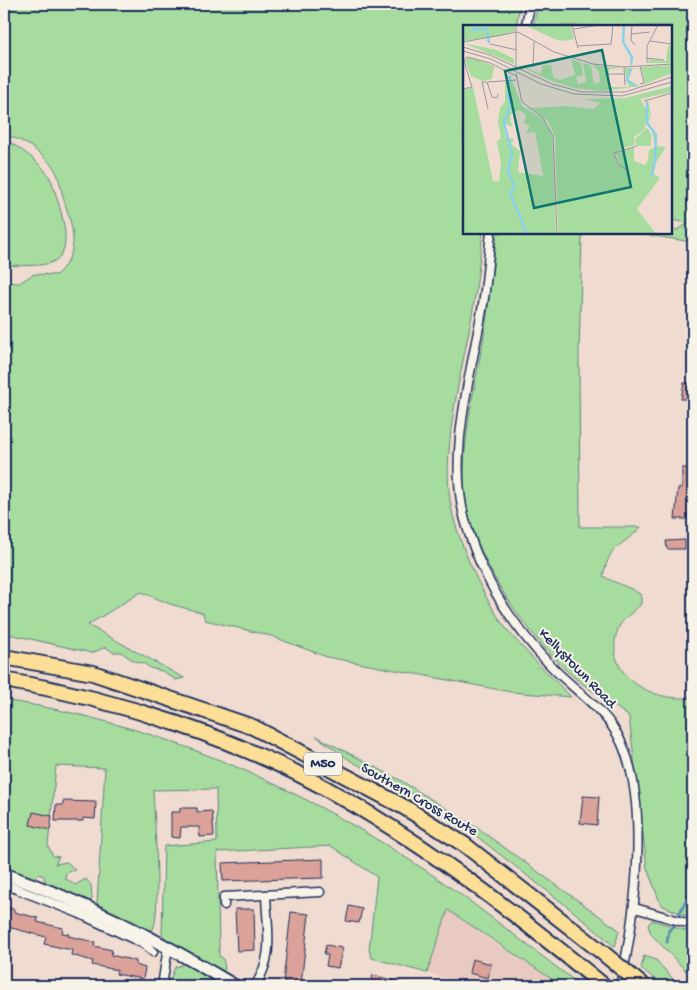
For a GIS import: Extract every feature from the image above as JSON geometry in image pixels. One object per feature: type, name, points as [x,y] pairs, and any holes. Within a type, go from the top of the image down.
[{"type":"highway","name":"Southern Cross Route","points":[[4,657],[93,673],[253,727],[404,807],[464,844],[643,986]]},
{"type":"highway","name":"M50","points":[[4,680],[92,698],[194,730],[238,747],[339,796],[458,872],[604,986]]},
{"type":"street","points":[[526,25],[530,4]]},
{"type":"street","name":"Kellystown Road","points":[[491,234],[483,307],[460,444],[459,489],[464,518],[477,555],[502,604],[551,665],[612,725],[624,749],[631,776],[636,823],[635,908],[620,986]]},
{"type":"street","points":[[4,874],[29,888],[168,947],[235,986]]},
{"type":"street","points":[[4,884],[29,888]]},
{"type":"street","points":[[224,905],[224,897],[320,892]]},
{"type":"street","points":[[255,986],[266,967],[269,956],[266,895]]},
{"type":"street","points":[[635,908],[693,925]]},
{"type":"street","points":[[129,931],[152,952]]},
{"type":"street","points":[[162,986],[168,947]]},
{"type":"shaded area","points":[[448,909],[490,940],[562,986],[478,986],[427,973]]},
{"type":"green space","points":[[4,4],[520,4],[516,25],[463,25],[463,234],[483,234],[474,305],[454,408],[448,478],[450,500],[458,532],[480,586],[515,640],[571,697],[511,692],[327,657],[271,636],[205,620],[203,613],[170,604],[141,592],[88,625],[184,678],[176,680],[162,671],[150,668],[145,664],[134,661],[121,652],[113,652],[106,647],[92,653],[4,633],[4,282],[19,283],[34,274],[56,275],[70,257],[73,238],[70,218],[59,178],[54,168],[31,147],[18,139],[4,135]]},
{"type":"green space","points":[[538,4],[693,4],[693,242],[641,234],[672,234],[672,231],[688,223],[672,220],[672,25],[533,25]]},
{"type":"green space","points":[[4,138],[37,162],[52,182],[64,226],[65,238],[64,249],[59,257],[50,263],[4,266]]},
{"type":"green space","points":[[497,234],[582,234],[579,354],[580,527],[641,527],[613,551],[603,576],[641,595],[641,604],[625,618],[618,629],[615,645],[617,660],[624,673],[648,691],[662,696],[693,697],[693,916],[689,917],[661,905],[647,868],[629,717],[573,677],[548,652],[513,607],[497,582],[483,555],[473,529],[466,502],[464,476],[466,437],[486,323]]},
{"type":"green space","points":[[4,700],[58,710],[111,723],[163,739],[264,779],[361,830],[408,859],[475,905],[582,986],[562,986],[448,910],[427,973],[372,958],[369,950],[377,877],[331,846],[217,852],[219,956],[223,958],[225,968],[223,972],[168,941],[162,934],[164,846],[217,842],[216,789],[153,790],[157,907],[152,931],[99,907],[97,904],[105,768],[56,766],[48,846],[53,856],[59,857],[55,864],[67,862],[75,870],[66,873],[65,878],[75,885],[86,879],[91,885],[92,899],[89,902],[45,882],[44,876],[38,874],[33,878],[7,869],[4,863]]},
{"type":"green space","points":[[316,736],[400,780],[477,828],[619,930],[615,947],[573,911],[471,832],[419,798],[351,761]]},
{"type":"green space","points":[[652,920],[693,933],[686,971],[651,934],[648,925]]},
{"type":"green space","points":[[644,956],[656,960],[679,986],[663,986],[641,968]]},
{"type":"green space","points":[[185,964],[224,986],[206,986],[198,981],[185,980],[176,986],[168,986],[175,967]]},
{"type":"building","points":[[684,383],[693,383],[693,399],[681,399]]},
{"type":"building","points":[[682,468],[693,468],[693,519],[675,519],[678,488],[682,488]]},
{"type":"building","points":[[685,540],[685,549],[667,549],[666,541]]},
{"type":"building","points":[[583,796],[599,797],[597,825],[580,823]]},
{"type":"building","points":[[63,801],[96,802],[95,819],[83,818],[83,821],[55,821],[56,805],[63,805]]},
{"type":"building","points":[[180,808],[197,808],[197,812],[212,811],[214,836],[200,837],[199,827],[181,827],[180,838],[171,837],[171,812],[180,812]]},
{"type":"building","points":[[33,812],[52,816],[50,830],[30,825]]},
{"type":"building","points":[[323,859],[323,878],[223,881],[222,863]]},
{"type":"building","points":[[349,906],[362,909],[359,923],[346,921]]},
{"type":"building","points":[[4,907],[14,909],[14,912],[38,918],[37,922],[63,928],[62,933],[69,934],[68,936],[95,942],[94,946],[112,950],[111,955],[136,961],[136,965],[145,968],[143,979],[116,974],[117,970],[92,965],[93,961],[71,955],[72,950],[44,944],[46,937],[4,926]]},
{"type":"building","points":[[235,909],[254,909],[255,950],[237,951]]},
{"type":"building","points":[[291,912],[309,914],[301,984],[283,982]]},
{"type":"building","points":[[326,945],[343,948],[338,968],[326,966],[328,955],[324,954]]},
{"type":"building","points":[[472,959],[491,964],[488,978],[469,973]]},
{"type":"building","points":[[373,975],[406,984],[405,986],[370,986]]},
{"type":"waterway","points":[[667,942],[669,930],[673,927],[693,886]]}]
